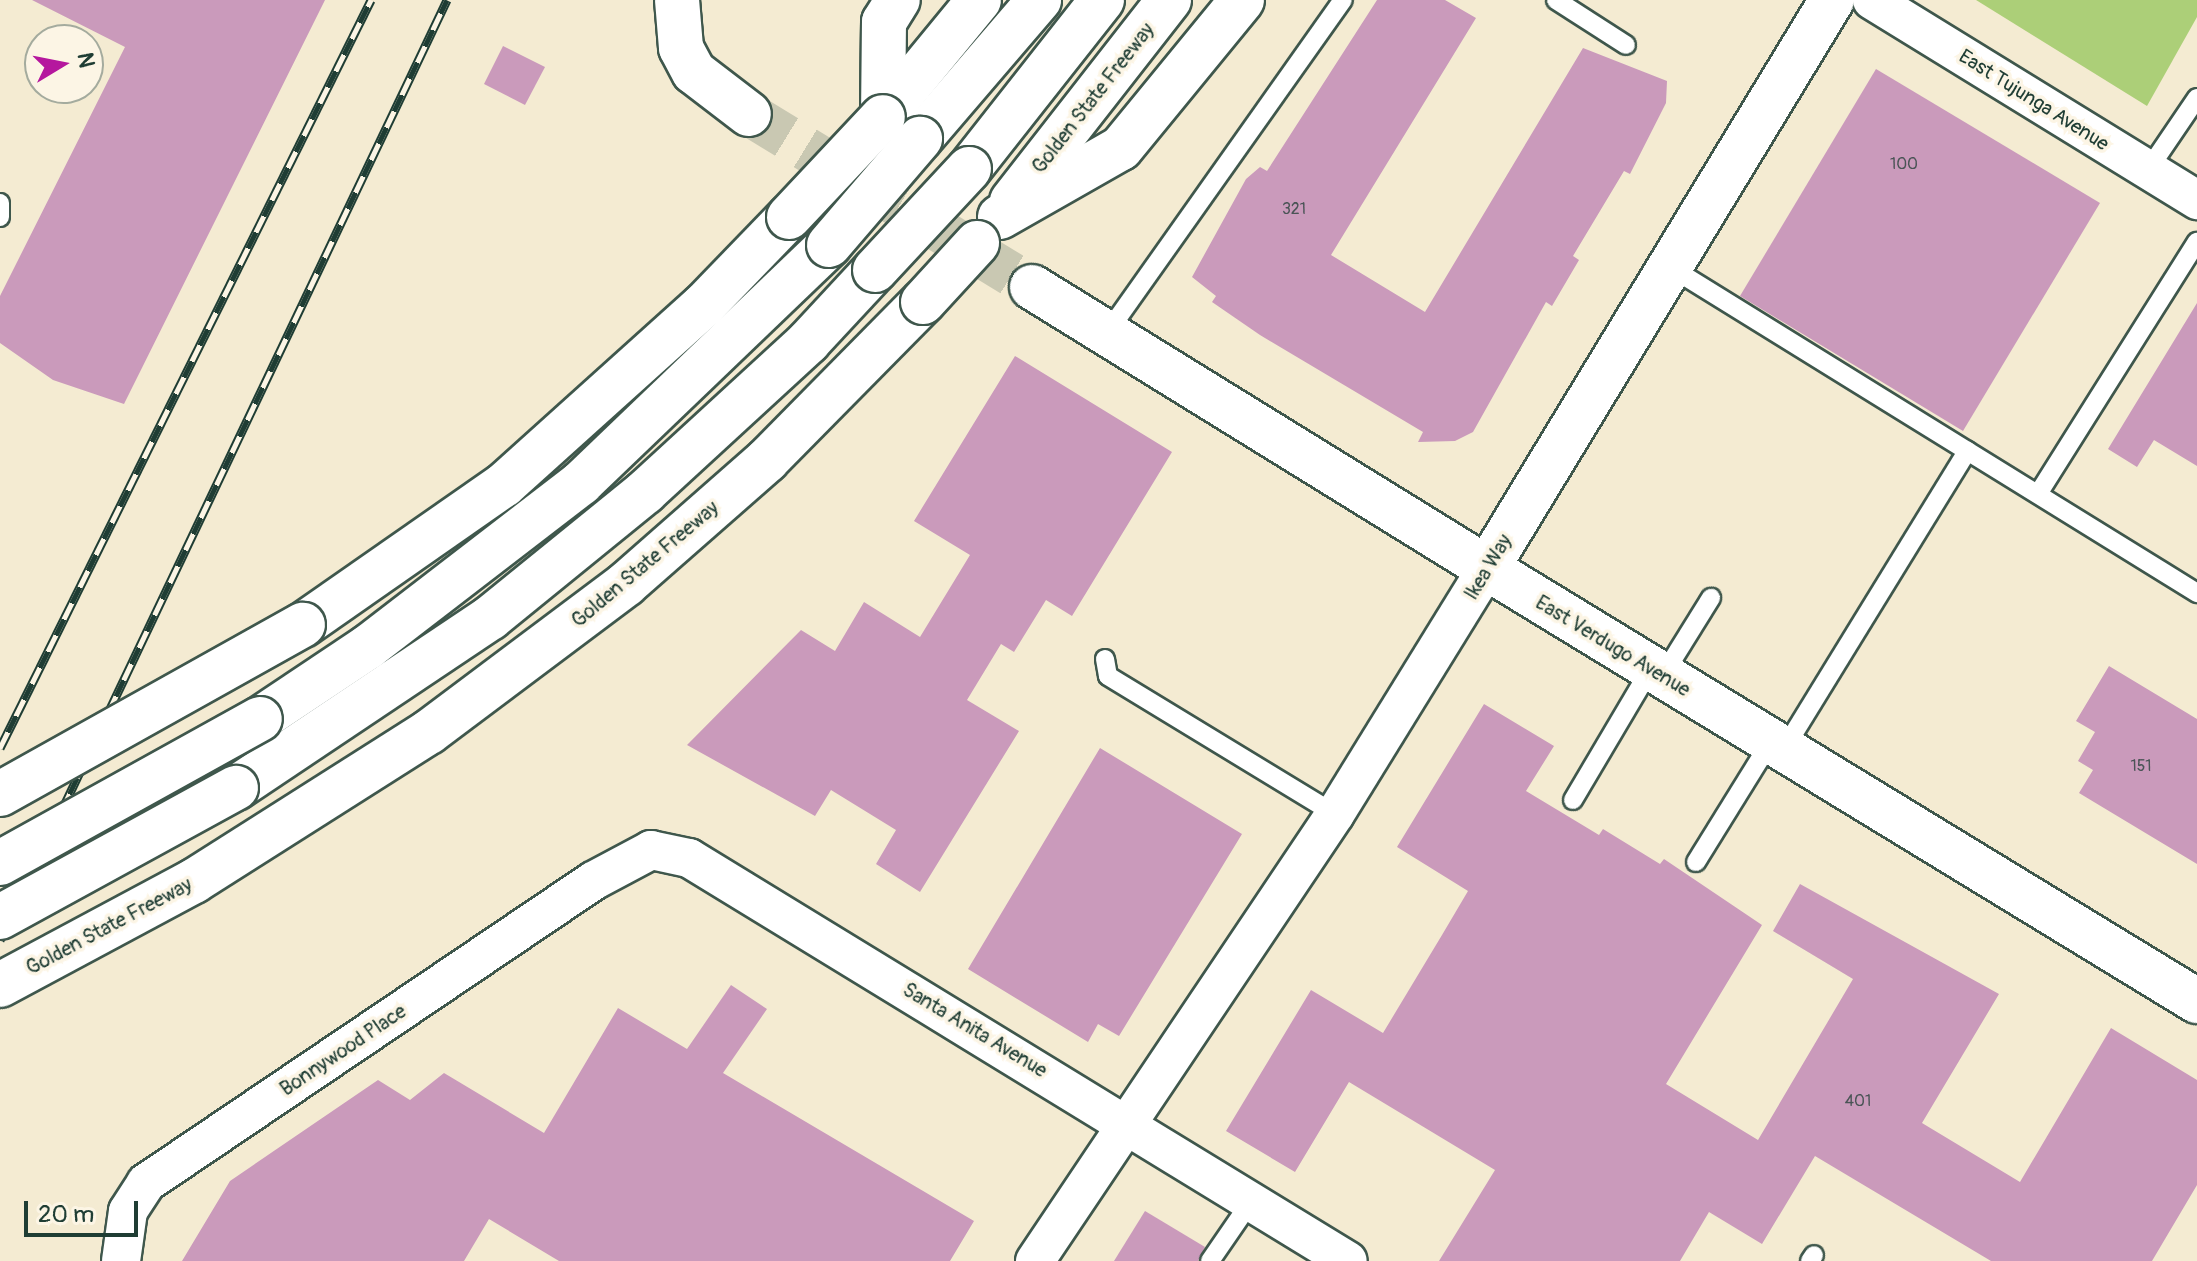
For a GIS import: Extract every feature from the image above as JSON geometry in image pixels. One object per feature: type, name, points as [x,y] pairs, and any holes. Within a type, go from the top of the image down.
[{"type":"main road","points":[[677,0],[681,48],[694,72],[749,114]]},
{"type":"main road","points":[[883,117],[884,22],[898,0]]},
{"type":"main road","points":[[0,794],[303,625],[504,485],[703,306],[883,117],[979,0]]},
{"type":"main road","points":[[0,863],[260,719],[368,647],[581,483],[829,245],[1039,0]]},
{"type":"main road","points":[[0,917],[236,788],[330,732],[490,618],[645,492],[808,342],[969,169],[1102,0]]},
{"type":"main road","name":"Golden State Freeway","points":[[0,985],[194,881],[429,732],[626,584],[767,460],[1014,206],[1169,0]]},
{"type":"main road","points":[[1014,206],[1121,148],[1242,0]]},
{"type":"main road","name":"Ikea Way","points":[[1487,568],[1832,0]]},
{"type":"main road","name":"East Verdugo Avenue","points":[[1032,287],[2197,1001]]},
{"type":"street","name":"East Tujunga Avenue","points":[[1872,0],[2197,200]]},
{"type":"street","name":"Ikea Way","points":[[1035,1261],[1335,814],[1487,568]]},
{"type":"street","name":"Santa Anita Avenue","points":[[593,881],[651,850],[689,858],[1128,1123],[1348,1261]]},
{"type":"street","name":"Bonnywood Place","points":[[120,1250],[146,1183],[593,881]]},
{"type":"lane","points":[[1107,333],[1343,0]]},
{"type":"lane","points":[[1556,0],[1626,45]]},
{"type":"lane","points":[[2148,170],[2197,98]]},
{"type":"lane","points":[[0,203],[0,217]]},
{"type":"lane","points":[[2038,494],[2197,242]]},
{"type":"lane","points":[[1670,267],[2197,593]]},
{"type":"lane","points":[[1696,862],[1778,745],[1967,451]]},
{"type":"lane","points":[[1573,800],[1657,672],[1711,598]]},
{"type":"lane","points":[[1105,659],[1108,676],[1335,814]]},
{"type":"lane","points":[[1210,1261],[1252,1200]]},
{"type":"green space","points":[[1976,0],[2197,0],[2197,17],[2147,106]]},
{"type":"building","points":[[32,0],[325,0],[124,404],[53,380],[0,343],[0,296],[96,104],[104,104],[104,89],[125,47],[104,36],[104,24],[79,24]]},
{"type":"building","points":[[1377,0],[1445,0],[1476,18],[1331,255],[1425,312],[1583,48],[1667,81],[1666,103],[1630,174],[1624,171],[1573,256],[1579,260],[1552,306],[1546,302],[1473,432],[1455,441],[1418,442],[1423,432],[1260,335],[1212,302],[1216,296],[1192,277],[1246,179],[1260,167],[1267,171]]},
{"type":"building","points":[[503,46],[545,67],[525,105],[484,84]]},
{"type":"building","points":[[1876,69],[2100,203],[1963,431],[1740,296]]},
{"type":"building","points":[[2197,303],[2197,466],[2154,440],[2137,467],[2108,449]]},
{"type":"building","points":[[1015,356],[1172,452],[1072,616],[1046,600],[1014,652],[1001,644],[967,700],[1019,731],[920,892],[876,864],[896,830],[831,790],[815,816],[687,745],[801,630],[835,651],[864,602],[920,637],[970,555],[914,521]]},
{"type":"building","points":[[2109,666],[2197,719],[2197,864],[2079,793],[2093,770],[2078,761],[2095,732],[2076,721]]},
{"type":"building","points":[[1484,704],[1554,746],[1526,791],[1599,835],[1603,829],[1660,864],[1664,859],[1762,925],[1666,1084],[1758,1140],[1853,979],[1773,931],[1800,884],[1999,994],[1922,1123],[2020,1182],[2111,1028],[2197,1080],[2197,1185],[2152,1261],[1991,1261],[1815,1156],[1762,1244],[1709,1212],[1680,1261],[1439,1261],[1495,1170],[1349,1082],[1295,1172],[1226,1131],[1311,990],[1383,1033],[1468,891],[1397,847]]},
{"type":"building","points":[[1100,748],[1242,834],[1119,1036],[1098,1024],[1088,1042],[968,969]]},
{"type":"building","points":[[731,985],[767,1009],[723,1073],[974,1221],[950,1261],[559,1261],[489,1219],[464,1261],[182,1261],[230,1181],[378,1080],[410,1100],[444,1073],[544,1133],[618,1008],[687,1049]]},
{"type":"building","points":[[1145,1211],[1205,1247],[1198,1261],[1114,1261]]},
{"type":"tunnel","points":[[749,114],[1032,287]]},
{"type":"railway","points":[[0,748],[371,0]]},
{"type":"railway","points":[[0,940],[447,0]]}]
